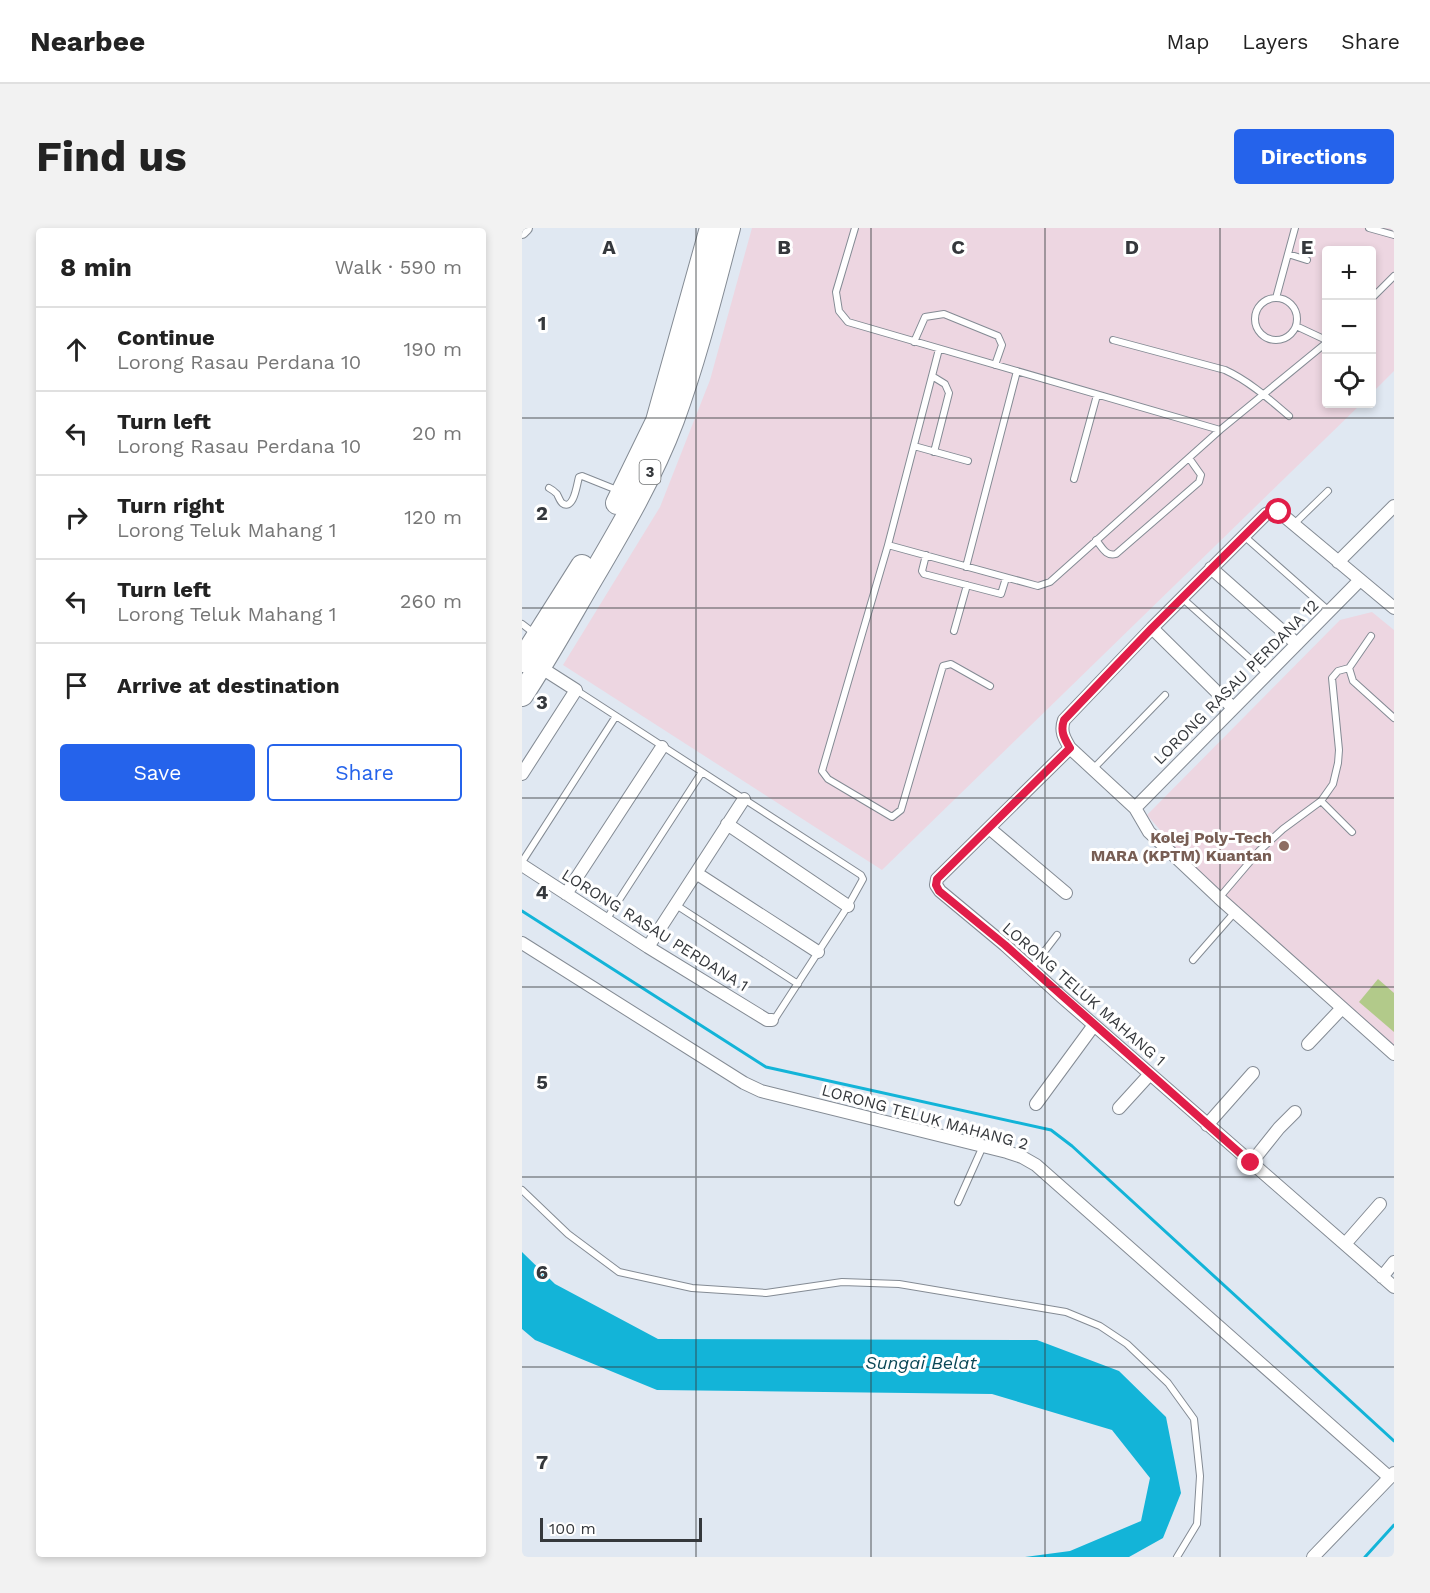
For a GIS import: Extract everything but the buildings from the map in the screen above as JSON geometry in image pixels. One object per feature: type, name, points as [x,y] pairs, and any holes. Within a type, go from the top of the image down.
[{"type":"highway","name":"3","points":[[531,664],[530,630],[602,535],[613,488],[657,421],[711,228]]},
{"type":"highway","name":"3","points":[[522,695],[531,664],[617,536],[653,466],[672,421],[692,363],[729,228]]},
{"type":"street","points":[[522,232],[526,228]]},
{"type":"street","points":[[1338,562],[1394,506]]},
{"type":"street","points":[[1394,608],[1279,512],[1273,511],[1266,514],[1182,597],[1064,720],[1061,728],[1070,748],[1135,808],[1149,832],[1219,898],[1394,1054]]},
{"type":"street","points":[[1211,568],[1297,644]]},
{"type":"street","name":"LORONG RASAU PERDANA 12","points":[[1135,808],[1360,580]]},
{"type":"street","points":[[1152,628],[1233,708]]},
{"type":"street","points":[[522,774],[576,690],[531,664]]},
{"type":"street","points":[[566,894],[662,747]]},
{"type":"street","name":"LORONG TELUK MAHANG 1","points":[[1070,748],[937,879],[936,885],[939,891],[1394,1287]]},
{"type":"street","points":[[648,947],[744,799]]},
{"type":"street","points":[[728,824],[848,906]]},
{"type":"street","points":[[989,828],[1066,894]]},
{"type":"street","name":"LORONG RASAU PERDANA 1","points":[[522,864],[648,947],[767,1020],[772,1020]]},
{"type":"street","points":[[696,873],[818,952]]},
{"type":"street","name":"LORONG TELUK MAHANG 2","points":[[522,943],[744,1083],[761,1091],[983,1146],[1022,1157],[1036,1165],[1392,1475]]},
{"type":"street","points":[[1308,1044],[1342,1008]]},
{"type":"street","points":[[1036,1104],[1094,1025]]},
{"type":"street","points":[[1207,1125],[1253,1072]]},
{"type":"street","points":[[1119,1108],[1150,1074]]},
{"type":"street","points":[[1251,1163],[1295,1112]]},
{"type":"street","points":[[1345,1244],[1380,1204]]},
{"type":"street","points":[[1382,1277],[1394,1263]]},
{"type":"street","points":[[1313,1557],[1392,1475]]},
{"type":"lane","points":[[855,228],[836,292],[839,311],[848,322],[1220,429]]},
{"type":"lane","points":[[1276,298],[1295,228]]},
{"type":"lane","points":[[1369,228],[1394,235]]},
{"type":"lane","points":[[1288,254],[1307,260]]},
{"type":"lane","points":[[1376,293],[1394,276]]},
{"type":"lane","points":[[1276,298],[1288,302],[1293,307],[1297,319],[1293,332],[1288,337],[1275,341],[1268,339],[1257,329],[1255,315],[1268,299],[1276,298]]},
{"type":"lane","points":[[914,342],[925,317],[944,314],[999,336],[1002,345],[995,365]]},
{"type":"lane","points":[[1296,326],[1322,339]]},
{"type":"lane","points":[[1113,340],[1225,370],[1263,394],[1289,416]]},
{"type":"lane","points":[[888,545],[1006,578],[1038,586],[1045,585],[1220,429],[1322,344]]},
{"type":"lane","points":[[939,349],[888,545],[822,771],[828,779],[892,818],[902,810],[943,666],[951,664],[990,686]]},
{"type":"lane","points":[[966,567],[1017,371]]},
{"type":"lane","points":[[932,376],[945,384],[949,393],[934,452]]},
{"type":"lane","points":[[1074,479],[1097,394]]},
{"type":"lane","points":[[914,446],[968,461]]},
{"type":"lane","points":[[1096,540],[1107,554],[1116,554],[1199,482],[1201,475],[1189,458]]},
{"type":"lane","points":[[549,488],[556,493],[560,502],[565,504],[573,500],[579,477],[586,476],[613,488]]},
{"type":"lane","points":[[1294,525],[1328,491]]},
{"type":"lane","points":[[1244,536],[1329,611]]},
{"type":"lane","points":[[926,555],[922,571],[924,574],[1001,594],[1006,578]]},
{"type":"lane","points":[[954,631],[967,585]]},
{"type":"lane","points":[[1182,597],[1267,674]]},
{"type":"lane","points":[[1219,898],[1259,851],[1283,829],[1321,801],[1333,784],[1339,750],[1332,678],[1338,670],[1349,668],[1371,636]]},
{"type":"lane","points":[[1349,668],[1353,681],[1394,718]]},
{"type":"lane","points":[[576,690],[861,875],[863,879],[848,906],[772,1020]]},
{"type":"lane","points":[[1093,769],[1165,694]]},
{"type":"lane","points":[[522,864],[616,716]]},
{"type":"lane","points":[[606,920],[702,772]]},
{"type":"lane","points":[[1321,801],[1352,832]]},
{"type":"lane","points":[[676,905],[798,984]]},
{"type":"lane","points":[[1192,960],[1235,912]]},
{"type":"lane","points":[[1031,969],[1057,935]]},
{"type":"lane","points":[[958,1202],[983,1146]]},
{"type":"lane","points":[[522,1190],[568,1234],[619,1272],[692,1288],[766,1293],[842,1282],[899,1284],[1066,1312],[1100,1326],[1127,1344],[1168,1383],[1194,1419],[1200,1476],[1197,1524],[1177,1557]]},
{"type":"shaded area","points":[[752,228],[1394,228],[1394,371],[1376,389],[1376,246],[1322,246],[1322,408],[1357,408],[882,870],[563,665],[660,507],[710,380]]},
{"type":"shaded area","name":"Kolej Poly-Tech MARA (KPTM) Kuantan","points":[[1372,612],[1394,630],[1394,1050],[1201,877],[1147,815],[1340,620]]},
{"type":"green space","points":[[1378,979],[1394,993],[1394,1032],[1359,1002]]},
{"type":"water","name":"Sungai Belat","points":[[522,1252],[555,1284],[658,1339],[1037,1340],[1119,1371],[1166,1417],[1181,1493],[1163,1538],[1129,1557],[1025,1557],[1070,1551],[1141,1521],[1150,1478],[1112,1430],[992,1394],[657,1390],[535,1340],[522,1329]]},
{"type":"waterway","points":[[522,911],[766,1067],[1051,1130],[1072,1146],[1394,1441]]},
{"type":"waterway","points":[[1365,1557],[1394,1525]]},
{"type":"place","name":"Kolej Poly-Tech MARA (KPTM) Kuantan","points":[[1284,846]]},
{"type":"route","points":[[1251,1163],[1005,945],[939,891],[936,885],[937,879],[1070,748],[1061,728],[1064,720],[1185,594],[1266,514],[1273,511],[1279,512]]}]
